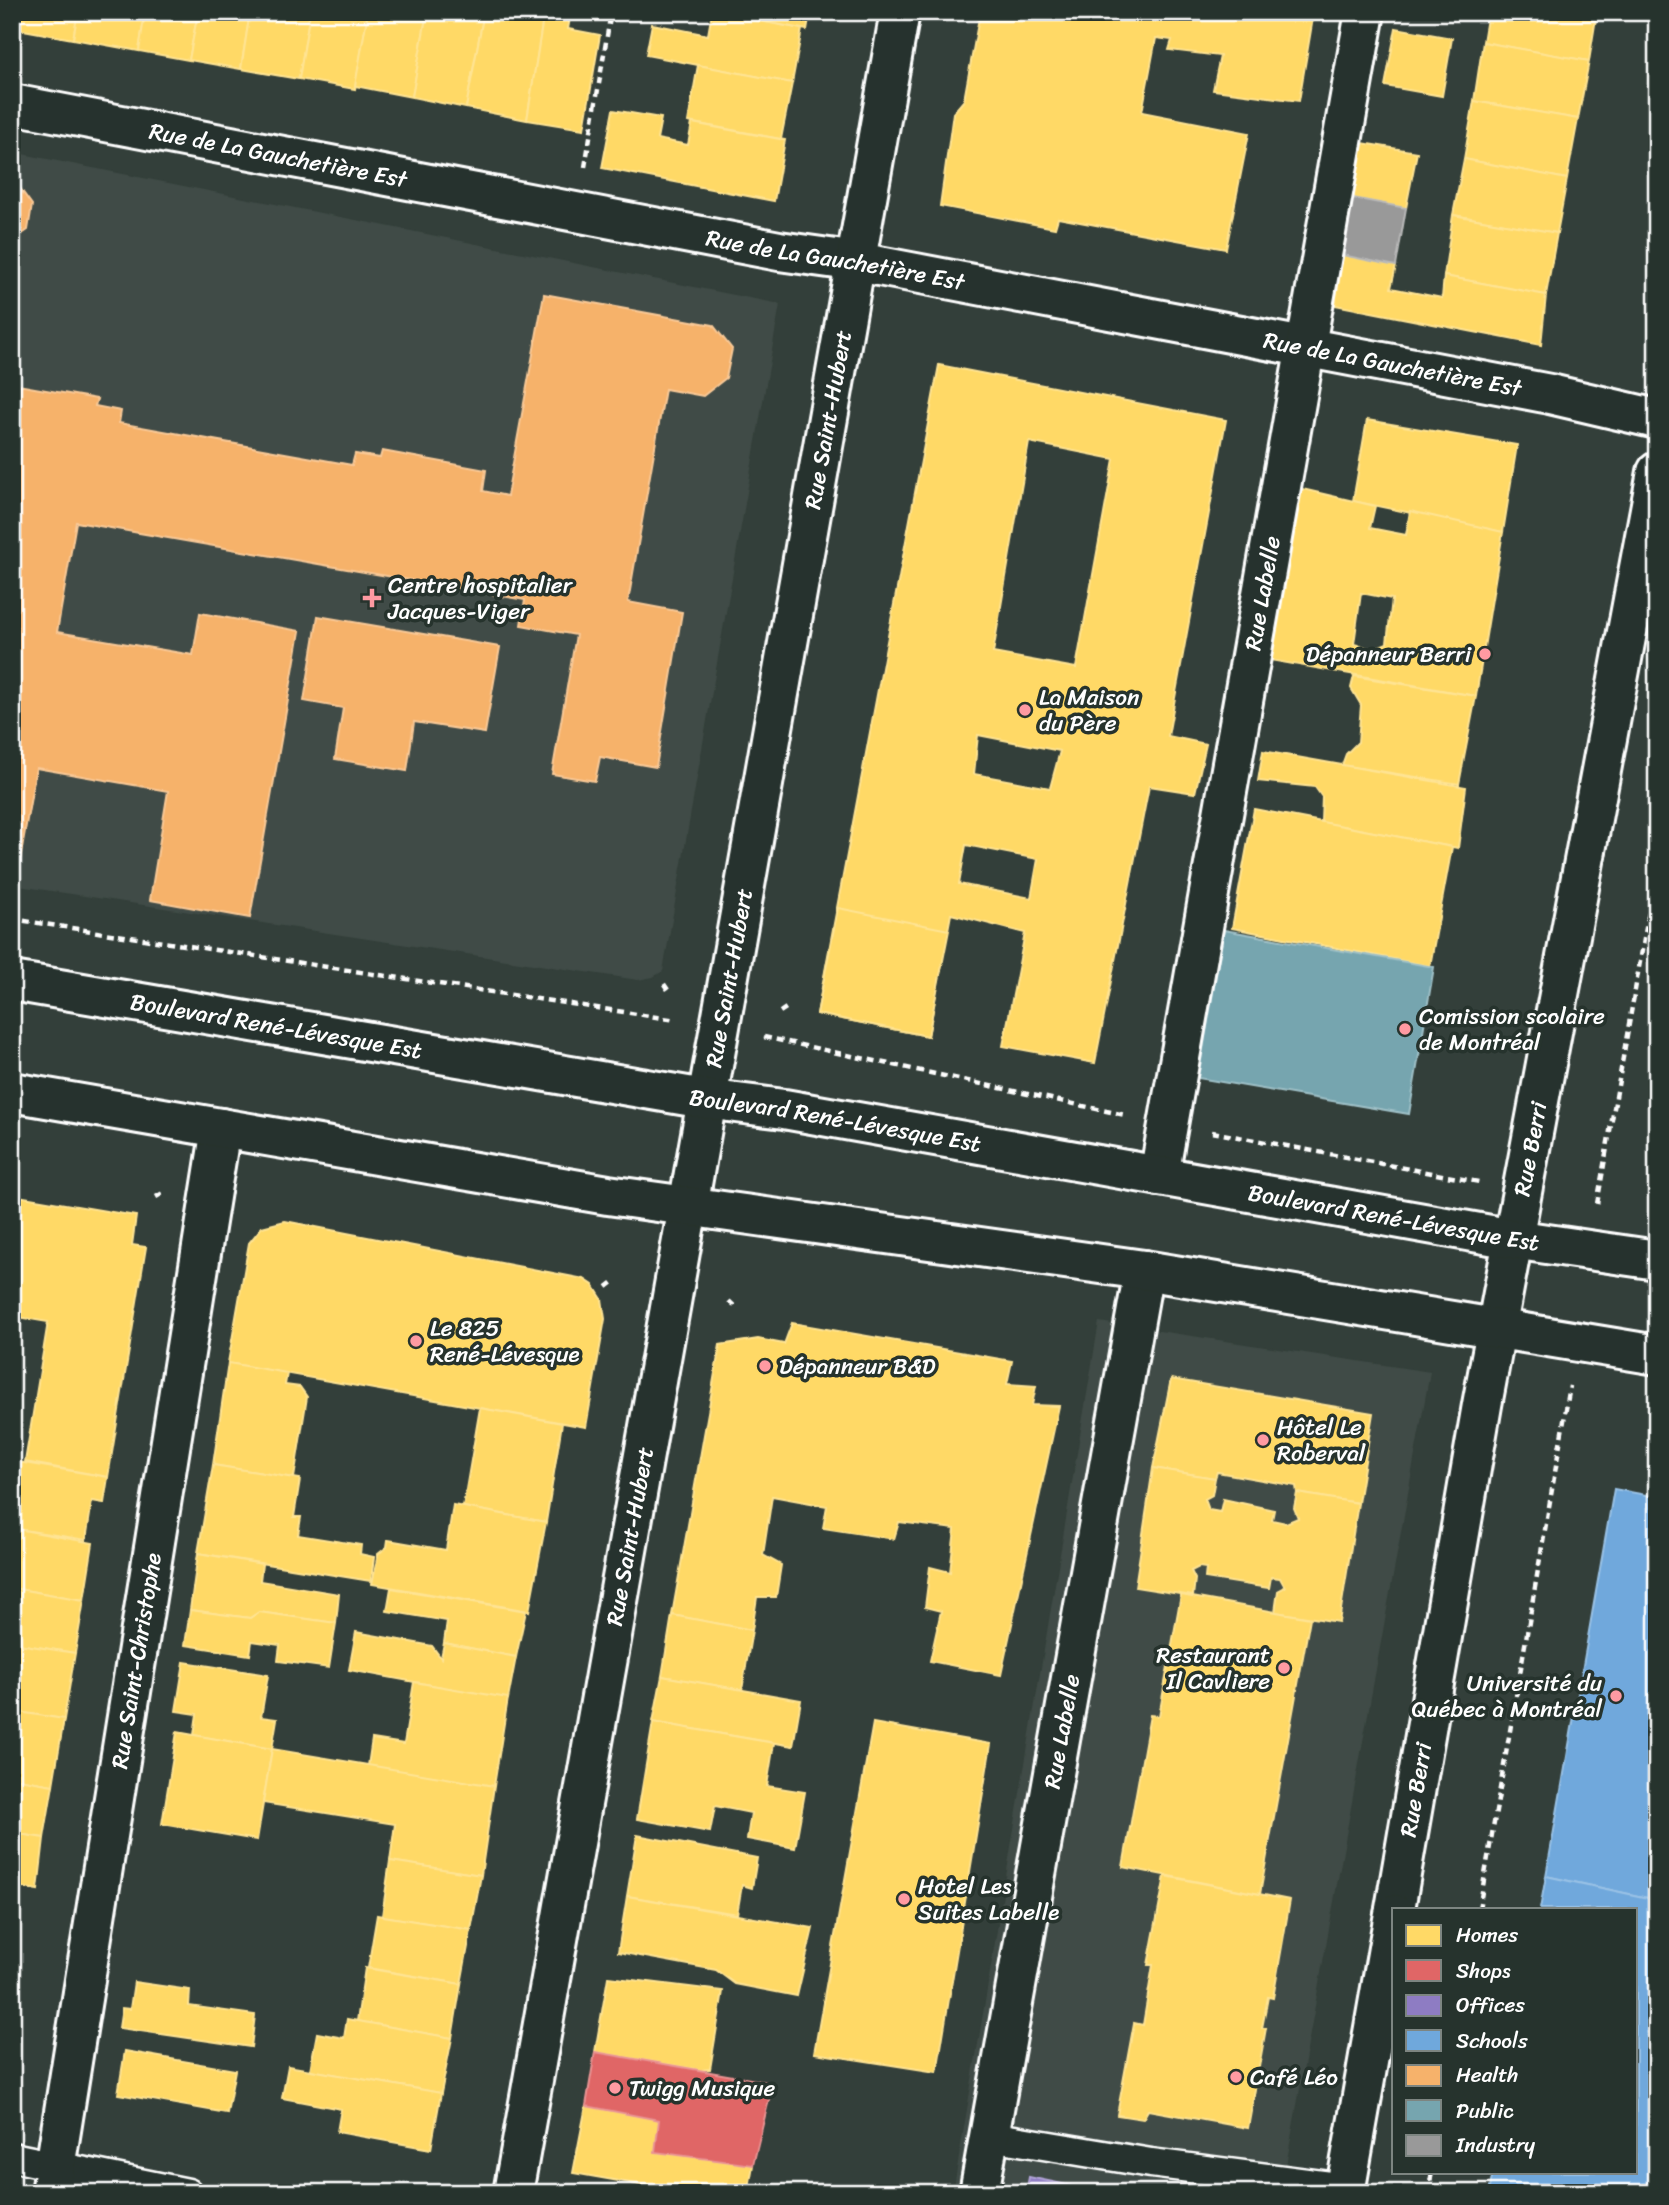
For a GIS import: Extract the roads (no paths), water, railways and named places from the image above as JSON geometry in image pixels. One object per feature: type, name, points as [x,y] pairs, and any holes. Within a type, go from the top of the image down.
[{"type":"street","name":"Rue Saint-Hubert","points":[[513,2193],[705,1099],[858,262],[900,12]]},
{"type":"street","name":"Rue Labelle","points":[[1159,1176],[1365,12]]},
{"type":"street","name":"Rue de La Gauchetière Est","points":[[12,104],[779,251],[858,262],[1550,394],[1657,419]]},
{"type":"street","name":"Rue Berri","points":[[1396,1908],[1496,1330],[1657,472]]},
{"type":"street","name":"Boulevard René-Lévesque Est","points":[[12,981],[705,1099],[784,1110],[1513,1239],[1657,1260]]},
{"type":"street","points":[[12,1092],[686,1207],[1144,1270],[1657,1355]]},
{"type":"street","name":"Rue Saint-Christophe","points":[[53,2180],[221,1128]]},
{"type":"street","name":"Rue Labelle","points":[[979,2193],[1037,1854],[1144,1270]]},
{"type":"street","name":"Rue Berri","points":[[1345,2190],[1392,1929]]},
{"type":"lane","points":[[990,2136],[1151,2163],[1345,2190]]},
{"type":"lane","points":[[12,2157],[53,2180],[188,2193]]},
{"type":"place","name":"Centre hospitalier Jacques-Viger","points":[[372,598]]},
{"type":"place","name":"Dépanneur Berri","points":[[1485,654]]},
{"type":"place","name":"La Maison du Père","points":[[1025,710]]},
{"type":"place","name":"Comission scolaire de Montréal","points":[[1405,1029]]},
{"type":"place","name":"Le 825 René-Lévesque","points":[[416,1341]]},
{"type":"place","name":"Dépanneur B&D","points":[[765,1366]]},
{"type":"place","name":"Hôtel Le Roberval","points":[[1263,1440]]},
{"type":"place","name":"Restaurant Il Cavliere","points":[[1284,1668]]},
{"type":"place","name":"Université du Québec à Montréal","points":[[1616,1696]]},
{"type":"place","name":"Hotel Les Suites Labelle","points":[[904,1899]]},
{"type":"place","name":"Café Léo","points":[[1236,2077]]},
{"type":"place","name":"Twigg Musique","points":[[615,2088]]}]
